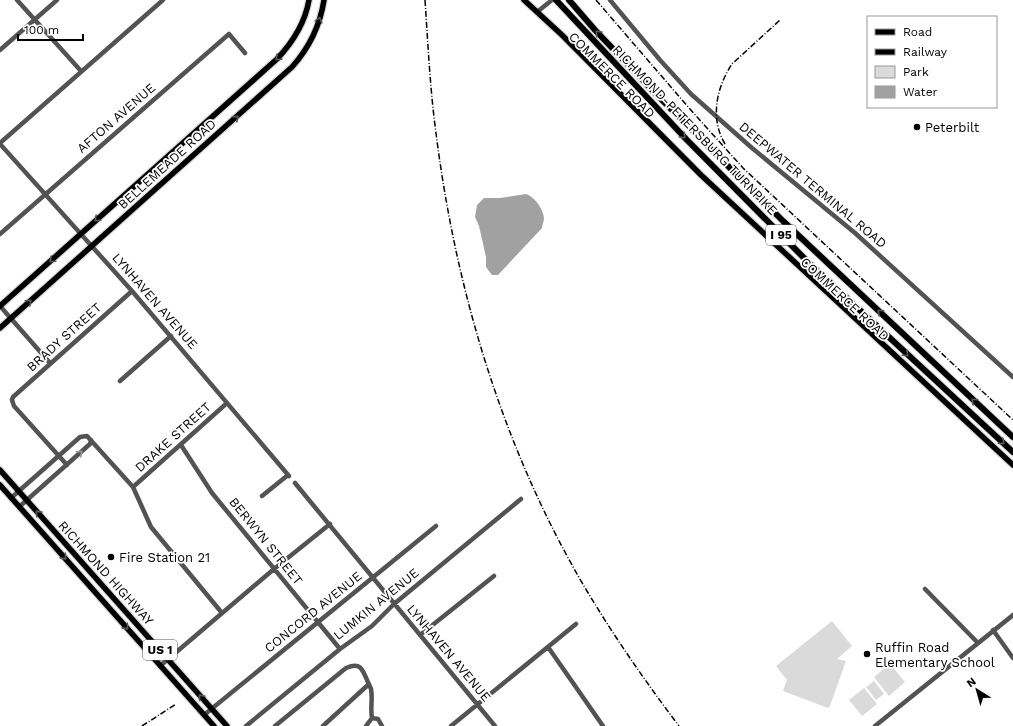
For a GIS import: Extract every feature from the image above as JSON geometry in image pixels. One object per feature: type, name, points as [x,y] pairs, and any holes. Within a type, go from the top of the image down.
[{"type":"highway","name":"RICHMOND-PETERSBURG TURNPIKE","points":[[569,0],[595,30],[657,95],[783,221],[1013,437]]},
{"type":"highway","name":"RICHMOND-PETERSBURG TURNPIKE","points":[[559,3],[687,140],[809,263],[1013,452]]},
{"type":"main road","name":"BELLEMEADE ROAD","points":[[0,306],[279,56],[292,41],[300,28],[310,0]]},
{"type":"main road","name":"BELLEMEADE ROAD","points":[[0,328],[292,67],[302,55],[314,34],[320,19],[324,0]]},
{"type":"main road","name":"COMMERCE ROAD","points":[[524,0],[562,35],[701,175],[1013,465]]},
{"type":"main road","name":"COMMERCE ROAD","points":[[548,22],[556,34],[675,154],[748,224],[1013,470]]},
{"type":"main road","name":"RICHMOND HIGHWAY","points":[[0,470],[227,726]]},
{"type":"main road","name":"RICHMOND HIGHWAY","points":[[0,485],[214,726]]},
{"type":"street","points":[[17,0],[81,71]]},
{"type":"street","points":[[0,50],[57,0]]},
{"type":"street","points":[[0,143],[163,0]]},
{"type":"street","points":[[537,12],[552,0]]},
{"type":"street","name":"DEEPWATER TERMINAL ROAD","points":[[610,0],[660,60],[691,94],[752,148],[855,233],[1013,377]]},
{"type":"street","name":"AFTON AVENUE","points":[[0,234],[229,34],[245,53]]},
{"type":"street","name":"LYNHAVEN AVENUE","points":[[0,143],[132,291],[289,476],[262,496]]},
{"type":"street","name":"BRADY STREET","points":[[59,456],[14,406],[12,400],[15,394],[132,291]]},
{"type":"street","points":[[0,306],[50,363]]},
{"type":"street","points":[[120,381],[171,336]]},
{"type":"street","name":"DRAKE STREET","points":[[133,486],[181,445],[226,403]]},
{"type":"street","points":[[11,498],[82,436],[87,436],[133,486],[151,527],[222,613]]},
{"type":"street","points":[[19,507],[90,444],[91,440]]},
{"type":"street","name":"BERWYN STREET","points":[[181,445],[212,493],[340,649]]},
{"type":"street","points":[[59,456],[67,465]]},
{"type":"street","name":"LYNHAVEN AVENUE","points":[[295,483],[495,726]]},
{"type":"street","name":"LUMKIN AVENUE","points":[[246,726],[340,649],[372,626],[394,604],[521,500]]},
{"type":"street","points":[[160,666],[274,569],[330,524]]},
{"type":"street","name":"CONCORD AVENUE","points":[[204,715],[436,526]]},
{"type":"street","points":[[420,635],[494,576]]},
{"type":"street","points":[[925,589],[977,642]]},
{"type":"street","points":[[875,726],[977,642],[1013,615]]},
{"type":"street","points":[[451,726],[576,624]]},
{"type":"street","points":[[993,630],[1013,658]]},
{"type":"street","points":[[548,647],[602,726]]},
{"type":"street","points":[[275,726],[346,668],[353,665],[360,667],[371,689],[372,718],[366,726]]},
{"type":"street","points":[[324,726],[369,684]]},
{"type":"street","points":[[372,718],[378,719],[382,726]]},
{"type":"green space","points":[[832,621],[852,646],[837,659],[846,661],[828,708],[783,691],[787,680],[776,666]]},
{"type":"green space","points":[[890,664],[905,682],[889,696],[874,677]]},
{"type":"green space","points":[[874,681],[884,694],[876,700],[866,687]]},
{"type":"green space","points":[[864,688],[877,704],[862,716],[849,700]]},
{"type":"water","points":[[526,194],[538,204],[542,211],[544,218],[542,228],[498,275],[492,275],[486,267],[486,257],[479,226],[475,217],[477,205],[484,198],[500,198]]},
{"type":"railway","points":[[425,0],[432,100],[445,192],[456,251],[470,310],[487,367],[507,424],[555,533],[606,622],[679,726]]},
{"type":"railway","points":[[596,0],[743,168],[1013,420]]},
{"type":"railway","points":[[725,144],[720,134],[716,114],[719,93],[726,73],[732,64],[780,20]]},
{"type":"railway","points":[[142,726],[176,704]]},
{"type":"place","name":"Peterbilt","points":[[917,127]]},
{"type":"place","name":"Fire Station 21","points":[[111,557]]},
{"type":"place","name":"Ruffin Road Elementary School","points":[[867,654]]}]
